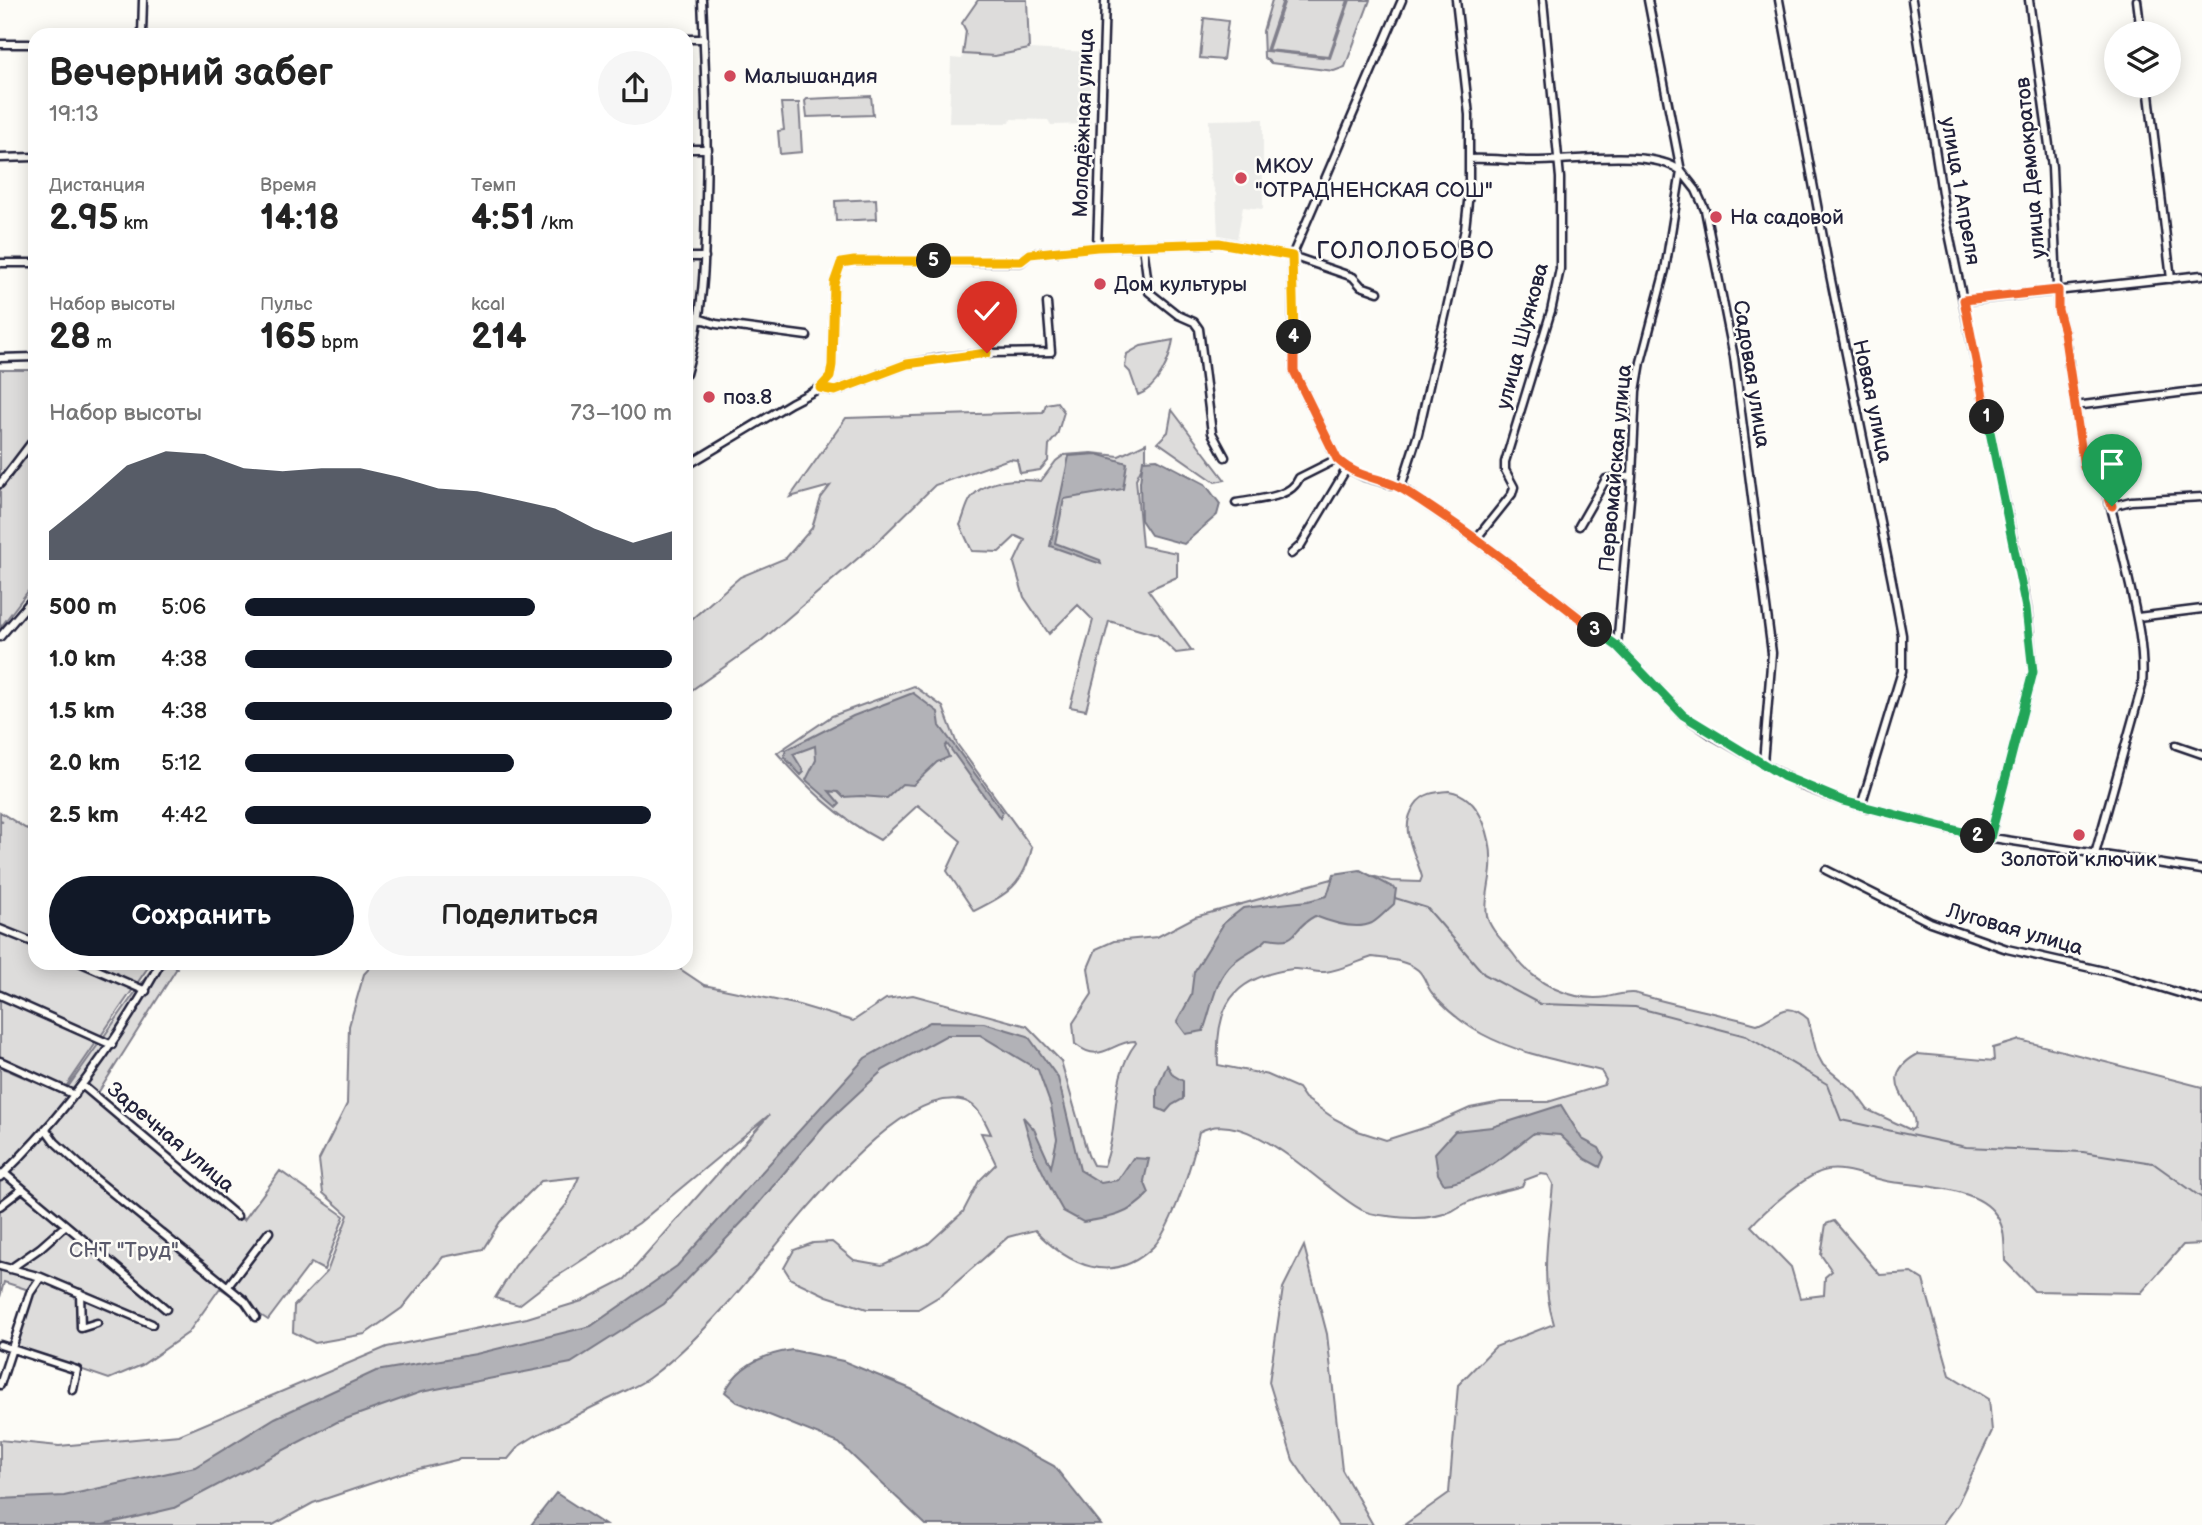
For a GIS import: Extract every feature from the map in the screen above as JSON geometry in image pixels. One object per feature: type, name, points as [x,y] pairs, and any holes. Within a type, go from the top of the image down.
[{"type":"street","points":[[142,28],[143,0]]},
{"type":"street","points":[[693,343],[701,319],[709,149],[702,0]]},
{"type":"street","name":"Молодёжная улица","points":[[1097,247],[1105,0]]},
{"type":"street","points":[[1402,0],[1292,256],[1294,371],[1337,459],[1347,468],[1365,477],[1401,487],[1617,646],[1683,715],[1803,786],[1861,806],[1990,838],[2202,870]]},
{"type":"street","points":[[1401,487],[1418,434],[1462,242],[1469,193],[1469,115],[1456,0]]},
{"type":"street","name":"улица Шуякова","points":[[1476,540],[1512,494],[1514,487],[1505,470],[1505,462],[1557,285],[1561,232],[1558,159],[1543,0]]},
{"type":"street","name":"Садовая улица","points":[[1648,0],[1681,171],[1696,190],[1705,210],[1734,357],[1772,653],[1763,763]]},
{"type":"street","name":"Новая улица","points":[[1779,0],[1837,312],[1892,581],[1903,653],[1902,671],[1861,806]]},
{"type":"street","name":"улица 1 Апреля","points":[[1912,0],[1946,219],[2026,608],[2033,672],[1990,838]]},
{"type":"street","name":"улица Демократов","points":[[2029,0],[2052,167],[2058,310],[2064,332],[2084,467],[2101,476],[2112,506],[2138,617],[2144,668],[2142,686],[2095,854]]},
{"type":"street","points":[[2137,0],[2140,21]]},
{"type":"street","points":[[693,39],[704,39]]},
{"type":"street","points":[[0,44],[28,44]]},
{"type":"street","points":[[2149,98],[2171,279]]},
{"type":"street","points":[[693,149],[709,149]]},
{"type":"street","points":[[0,158],[28,157]]},
{"type":"street","points":[[1469,159],[1651,160],[1672,164],[1681,171]]},
{"type":"street","name":"Первомайская улица","points":[[1617,646],[1632,476],[1636,391],[1665,270],[1681,171]]},
{"type":"street","points":[[693,462],[820,388],[830,377],[834,283],[841,263],[1021,261],[1030,254],[1097,247],[1221,243],[1292,256],[1353,277],[1361,286],[1378,292]]},
{"type":"street","points":[[1143,246],[1149,292],[1178,315],[1194,321],[1199,329],[1212,433],[1225,457]]},
{"type":"street","points":[[693,257],[705,257]]},
{"type":"street","points":[[0,263],[28,263]]},
{"type":"street","points":[[1964,300],[2202,275]]},
{"type":"street","points":[[820,388],[835,391],[907,364],[948,357],[987,353],[1051,352],[1047,303]]},
{"type":"street","points":[[701,319],[716,324],[807,336]]},
{"type":"street","points":[[0,358],[28,357]]},
{"type":"street","points":[[2075,406],[2202,390]]},
{"type":"street","points":[[0,484],[28,447]]},
{"type":"street","points":[[1236,503],[1285,492],[1295,486],[1299,478],[1337,459]]},
{"type":"street","points":[[1291,554],[1301,545],[1347,468]]},
{"type":"street","points":[[1579,526],[1606,479],[1632,476]]},
{"type":"street","points":[[2112,506],[2131,501],[2202,497]]},
{"type":"street","points":[[0,636],[28,604]]},
{"type":"street","points":[[2138,617],[2202,609]]},
{"type":"street","points":[[2176,745],[2202,754]]},
{"type":"street","name":"Луговая улица","points":[[1826,870],[1930,922],[2007,949],[2113,973],[2202,1000]]},
{"type":"street","points":[[0,929],[28,940]]},
{"type":"street","points":[[97,970],[146,991]]},
{"type":"street","points":[[157,970],[112,1045],[82,1086],[47,1131],[2,1175],[166,1309]]},
{"type":"street","points":[[0,995],[112,1045]]},
{"type":"street","points":[[0,1061],[75,1095]]},
{"type":"street","name":"Заречная улица","points":[[82,1086],[237,1216]]},
{"type":"street","points":[[47,1131],[55,1142],[93,1177],[245,1301],[256,1317]]},
{"type":"street","points":[[0,1206],[22,1189]]},
{"type":"street","points":[[10,1269],[66,1225]]},
{"type":"street","points":[[228,1286],[269,1232]]},
{"type":"street","points":[[0,1266],[41,1277],[152,1324]]},
{"type":"street","points":[[0,1385],[30,1293],[41,1277]]},
{"type":"street","points":[[80,1293],[81,1328],[97,1323]]},
{"type":"street","points":[[0,1345],[77,1370],[73,1390]]},
{"type":"shaded area","points":[[1029,49],[1090,52],[1090,124],[1051,125],[1048,120],[1011,119],[1010,123],[949,123],[951,58],[962,59],[963,54],[995,56]]},
{"type":"shaded area","points":[[1263,119],[1263,209],[1243,207],[1237,239],[1218,235],[1216,194],[1210,178],[1209,120]]},
{"type":"shaded area","points":[[1097,454],[1127,463],[1123,489],[1064,499],[1055,543],[1100,560],[1101,564],[1050,546],[1069,456]]},
{"type":"shaded area","points":[[1157,459],[1205,484],[1220,504],[1217,515],[1184,544],[1151,535],[1141,520],[1140,482],[1143,460]]},
{"type":"shaded area","points":[[913,693],[938,712],[940,726],[1003,812],[1000,818],[947,744],[945,747],[949,757],[937,762],[913,785],[902,784],[887,798],[843,797],[838,792],[829,791],[840,804],[837,807],[806,780],[816,760],[815,746],[793,754],[804,772],[801,775],[784,757],[786,750],[853,716]]},
{"type":"shaded area","points":[[1360,870],[1396,889],[1394,904],[1375,921],[1365,925],[1343,925],[1315,916],[1291,937],[1268,938],[1237,959],[1223,974],[1203,1031],[1186,1034],[1177,1022],[1191,996],[1194,972],[1224,923],[1243,908],[1308,901],[1327,896],[1334,874]]},
{"type":"shaded area","points":[[930,1022],[984,1023],[1028,1036],[1058,1078],[1080,1170],[1101,1183],[1118,1180],[1133,1158],[1149,1159],[1144,1181],[1149,1193],[1127,1211],[1102,1219],[1083,1222],[1063,1211],[1034,1154],[1023,1117],[1034,1129],[1051,1167],[1057,1139],[1051,1106],[1038,1070],[980,1035],[947,1035],[883,1070],[825,1124],[748,1216],[664,1304],[571,1363],[421,1392],[337,1422],[174,1508],[103,1525],[0,1525],[0,1499],[64,1496],[195,1467],[275,1418],[376,1371],[476,1354],[591,1326],[677,1266],[865,1058]]},
{"type":"shaded area","points":[[1167,1065],[1173,1075],[1183,1081],[1183,1099],[1166,1112],[1157,1108],[1157,1090]]},
{"type":"shaded area","points":[[1561,1105],[1582,1139],[1599,1148],[1604,1157],[1600,1167],[1585,1159],[1560,1135],[1534,1133],[1480,1172],[1457,1182],[1444,1184],[1438,1174],[1435,1153],[1455,1131],[1492,1127]]},
{"type":"shaded area","points":[[792,1350],[843,1361],[911,1389],[1054,1466],[1101,1525],[926,1525],[839,1443],[737,1402],[725,1392],[737,1375],[753,1362]]},
{"type":"shaded area","points":[[556,1493],[605,1525],[531,1525]]},
{"type":"green space","points":[[978,0],[1027,0],[1029,49],[995,56],[963,54],[966,31],[962,23]]},
{"type":"green space","points":[[1272,0],[1283,0],[1266,51],[1330,58],[1350,0],[1370,0],[1345,67],[1334,71],[1271,63],[1264,57],[1263,31]]},
{"type":"green space","points":[[1285,0],[1348,0],[1329,56],[1268,50]]},
{"type":"green space","points":[[1204,18],[1228,21],[1223,60],[1200,58]]},
{"type":"green space","points":[[871,96],[873,115],[807,117],[807,99]]},
{"type":"green space","points":[[781,103],[799,103],[802,152],[780,154],[778,131],[784,130]]},
{"type":"green space","points":[[876,199],[877,219],[836,221],[835,201]]},
{"type":"green space","points":[[1173,340],[1169,356],[1157,380],[1138,395],[1130,372],[1125,367],[1127,354],[1141,346]]},
{"type":"green space","points":[[0,370],[28,370],[28,591],[0,628]]},
{"type":"green space","points":[[1057,402],[1064,412],[1057,435],[1049,445],[1048,461],[1040,470],[1020,473],[1017,460],[1009,459],[935,485],[877,542],[761,641],[693,689],[693,618],[740,577],[786,558],[812,528],[821,498],[830,486],[790,497],[846,418],[1043,412],[1046,404]]},
{"type":"green space","points":[[1172,410],[1225,480],[1215,482],[1158,442],[1168,432]]},
{"type":"green space","points":[[1146,443],[1146,458],[1136,479],[1142,546],[1177,553],[1177,577],[1148,590],[1192,651],[1176,653],[1157,635],[1109,621],[1086,710],[1070,707],[1093,620],[1078,605],[1049,634],[1024,597],[1014,563],[1025,540],[1016,536],[999,552],[972,551],[960,525],[971,498],[977,491],[994,483],[1013,480],[1041,481],[1064,455],[1092,453],[1119,456]]},
{"type":"green space","points":[[914,686],[943,707],[957,744],[1032,848],[1024,871],[1012,887],[974,911],[947,871],[961,841],[918,805],[880,840],[850,822],[824,801],[777,753],[832,716]]},
{"type":"green space","points":[[1449,791],[1470,801],[1477,810],[1490,846],[1487,916],[1491,926],[1522,965],[1543,982],[1567,994],[1581,997],[1635,993],[1757,1024],[1782,1011],[1793,1010],[1808,1019],[1817,1054],[1823,1065],[1854,1091],[1868,1110],[1911,1130],[1914,1128],[1914,1120],[1897,1083],[1898,1073],[1904,1064],[1918,1054],[1994,1061],[1993,1048],[2020,1040],[2202,1087],[2202,1244],[2183,1245],[2141,1293],[2034,1291],[2005,1261],[2004,1234],[2000,1222],[1984,1203],[1960,1192],[1884,1180],[1849,1171],[1823,1171],[1785,1195],[1751,1226],[1791,1267],[1800,1298],[1824,1295],[1825,1277],[1832,1271],[1821,1255],[1826,1224],[1834,1221],[1880,1275],[1912,1273],[1923,1280],[1950,1375],[1989,1399],[1992,1431],[1958,1503],[1942,1525],[1404,1525],[1449,1493],[1458,1385],[1495,1347],[1554,1324],[1549,1306],[1546,1272],[1553,1184],[1548,1175],[1541,1174],[1525,1180],[1522,1186],[1477,1199],[1437,1216],[1412,1218],[1378,1215],[1346,1200],[1285,1153],[1262,1139],[1240,1129],[1219,1126],[1199,1132],[1181,1192],[1168,1225],[1160,1237],[1153,1247],[1138,1259],[1122,1266],[1091,1267],[1076,1261],[1035,1230],[1008,1237],[943,1294],[918,1309],[867,1309],[827,1296],[791,1279],[784,1268],[794,1250],[813,1243],[832,1242],[854,1260],[882,1265],[928,1244],[963,1212],[979,1181],[996,1164],[981,1133],[991,1134],[978,1110],[970,1103],[937,1102],[906,1116],[873,1141],[841,1172],[717,1316],[673,1359],[640,1384],[535,1436],[519,1446],[508,1459],[460,1459],[402,1473],[313,1503],[273,1525],[0,1525],[0,1440],[59,1446],[179,1435],[387,1347],[527,1318],[582,1301],[625,1279],[769,1115],[639,1223],[550,1281],[519,1305],[495,1298],[515,1266],[567,1204],[579,1177],[541,1181],[500,1222],[483,1249],[443,1257],[402,1308],[365,1334],[315,1343],[293,1332],[294,1306],[327,1272],[348,1215],[323,1193],[319,1160],[347,1104],[349,1026],[364,974],[368,970],[682,970],[704,985],[799,1005],[853,1021],[886,999],[913,995],[1027,1026],[1061,1061],[1088,1155],[1093,1165],[1104,1166],[1112,1136],[1122,1071],[1136,1043],[1126,1042],[1099,1053],[1084,1050],[1075,1044],[1073,1023],[1092,994],[1088,968],[1096,949],[1114,941],[1157,937],[1195,917],[1357,872],[1391,881],[1420,882],[1422,877],[1412,849],[1408,823],[1415,805],[1430,794]],"holes":[[[1372,957],[1402,962],[1418,970],[1443,1005],[1482,1034],[1526,1052],[1601,1071],[1606,1080],[1604,1085],[1548,1102],[1501,1102],[1470,1108],[1430,1126],[1386,1140],[1358,1131],[1335,1119],[1305,1098],[1298,1088],[1268,1075],[1218,1065],[1218,1045],[1224,1011],[1231,998],[1255,979],[1293,969],[1325,972]]]},
{"type":"green space","points":[[0,812],[28,829],[28,970],[146,970],[65,1088],[0,1059],[0,822],[3,822],[0,821]]},
{"type":"green space","name":"СНТ \"Труд\"","points":[[151,970],[176,970],[98,1093],[244,1220],[280,1171],[344,1216],[324,1270],[311,1263],[268,1320],[220,1288],[188,1333],[142,1365],[109,1379],[16,1347],[32,1291],[4,1282],[0,1297],[0,1067],[63,1094]]},
{"type":"green space","points":[[1304,1246],[1327,1334],[1342,1470],[1373,1525],[1338,1525],[1293,1460],[1269,1382],[1283,1288]]},
{"type":"waterway","points":[[1395,898],[1427,908],[1484,974],[1540,1004],[1635,1007],[1746,1036],[1827,1084],[1841,1120],[1966,1147],[2083,1152],[2153,1163],[2202,1198]]},
{"type":"place","name":"Малышандия","points":[[730,76]]},
{"type":"place","name":"МКОУ \"ОТРАДНЕНСКАЯ СОШ\"","points":[[1241,178]]},
{"type":"place","name":"На садовой","points":[[1716,217]]},
{"type":"place","name":"Дом культуры","points":[[1100,284]]},
{"type":"place","name":"поз.8","points":[[709,397]]},
{"type":"place","name":"Золотой ключик","points":[[2079,835]]},
{"type":"district","name":"ГОЛОЛОБОВО","points":[[1406,250]]},
{"type":"route","points":[[987,353],[907,364],[835,391],[820,388],[830,377],[834,283],[841,263],[1021,261],[1030,254],[1097,247],[1219,243],[1292,256],[1294,371],[1337,459],[1347,468],[1365,477],[1401,487],[1617,646],[1683,715],[1783,776],[1843,801],[1990,838],[2033,672],[2026,608],[1964,300],[2058,290],[2058,310],[2064,332],[2084,467],[2101,476],[2112,506]]}]
